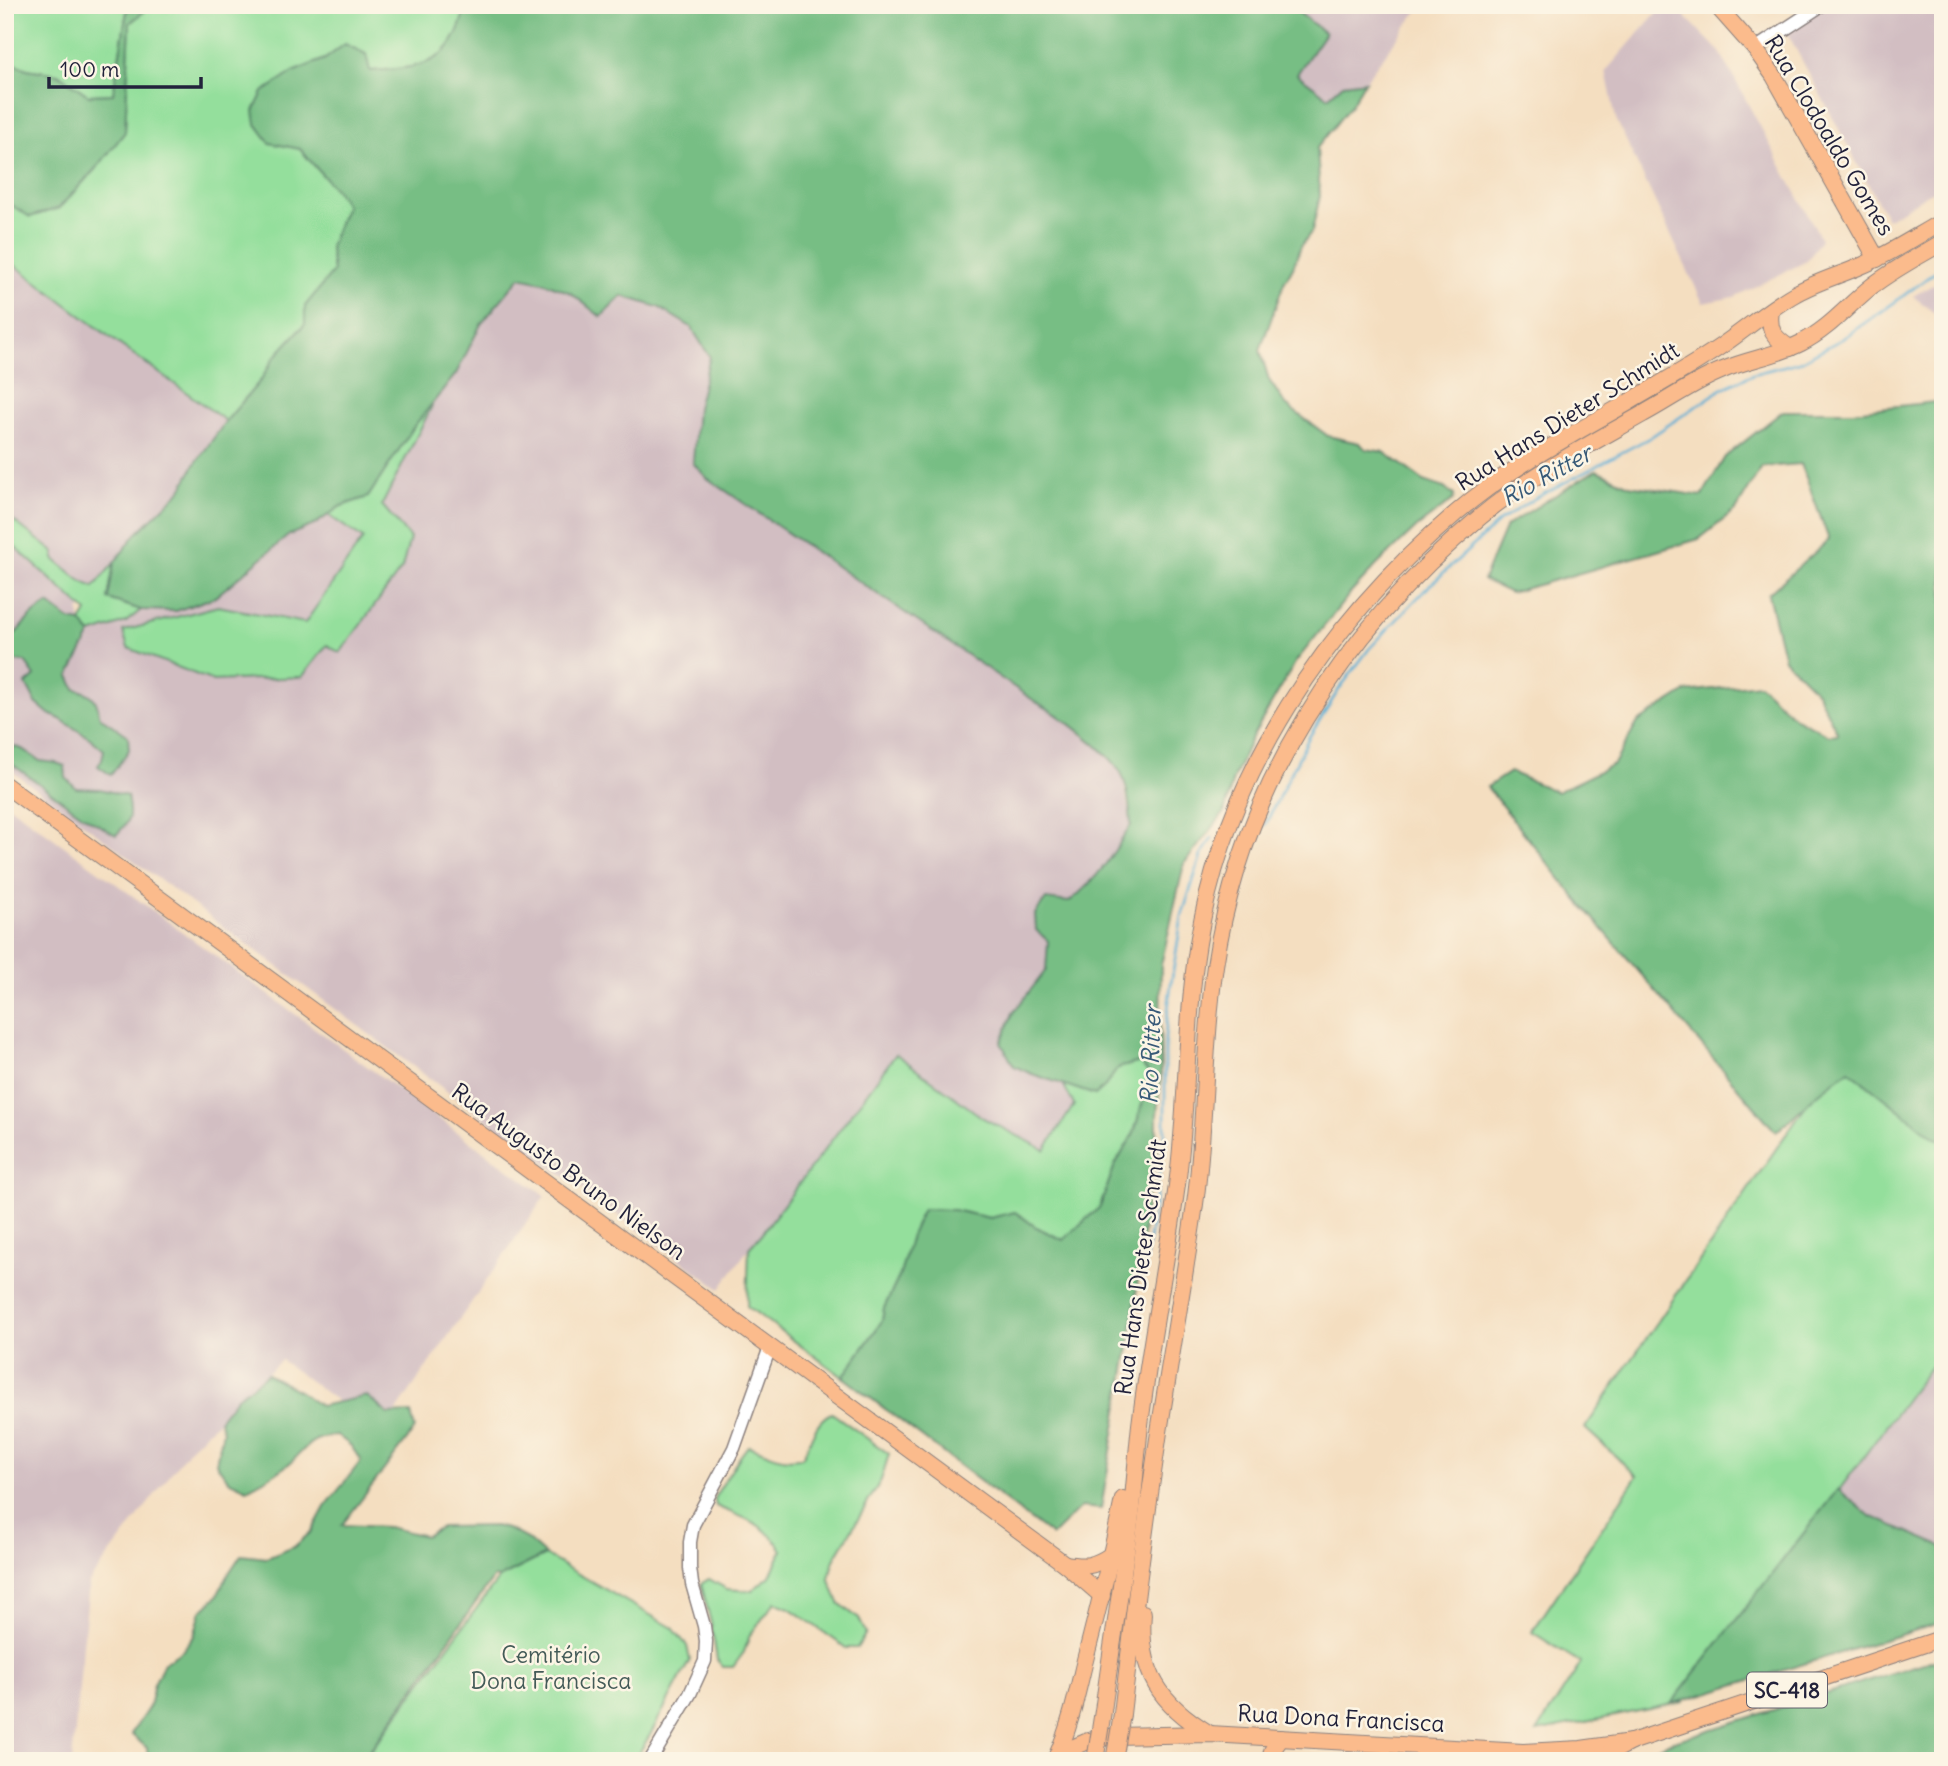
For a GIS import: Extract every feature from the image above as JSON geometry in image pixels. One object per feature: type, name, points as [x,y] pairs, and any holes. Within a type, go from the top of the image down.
[{"type":"main road","name":"Rua Clodoaldo Gomes","points":[[1716,5],[1755,49],[1774,76],[1877,259]]},
{"type":"main road","name":"Rua Hans Dieter Schmidt","points":[[1095,1761],[1132,1507],[1140,1425],[1178,1178],[1189,1010],[1202,918],[1228,830],[1273,732],[1313,667],[1340,631],[1397,568],[1459,510],[1518,468],[1706,356],[1809,287],[1877,259],[1943,221]]},
{"type":"main road","name":"Rua Hans Dieter Schmidt","points":[[1114,1761],[1137,1585],[1198,1182],[1208,1021],[1220,936],[1231,884],[1243,848],[1273,776],[1296,733],[1347,655],[1383,611],[1445,548],[1493,506],[1565,458],[1720,371],[1790,348],[1812,337],[1876,283],[1943,242]]},
{"type":"main road","points":[[1771,310],[1770,329],[1778,340],[1790,348]]},
{"type":"main road","name":"Rua Augusto Bruno Nielson","points":[[5,785],[1065,1564],[1102,1596]]},
{"type":"main road","points":[[1055,1760],[1064,1740],[1102,1596],[1140,1425]]},
{"type":"main road","points":[[1160,1430],[1142,1629],[1144,1649],[1151,1674],[1161,1695],[1193,1724],[1210,1734]]},
{"type":"main road","points":[[1065,1564],[1085,1567],[1111,1555]]},
{"type":"main road","name":"Rua Dona Francisca","points":[[1595,1761],[1631,1742],[1943,1638]]},
{"type":"main road","name":"Rua Dona Francisca","points":[[1055,1760],[1088,1741],[1114,1736],[1210,1734],[1509,1756],[1631,1742]]},
{"type":"main road","points":[[1270,1761],[1272,1751],[1281,1738]]},
{"type":"street","points":[[1755,49],[1822,5]]},
{"type":"street","points":[[650,1761],[690,1694],[705,1661],[704,1626],[690,1568],[693,1525],[734,1448],[770,1347]]},
{"type":"shaded area","points":[[1289,5],[1422,5],[1365,81],[1343,84],[1328,97],[1296,74],[1325,33]]},
{"type":"shaded area","points":[[1663,5],[1674,5],[1720,52],[1821,239],[1807,261],[1734,297],[1703,303],[1616,119],[1606,71]]},
{"type":"shaded area","points":[[1816,5],[1943,5],[1943,185],[1887,219],[1783,25]]},
{"type":"shaded area","points":[[5,258],[226,421],[195,464],[181,490],[136,534],[79,612],[81,622],[91,633],[126,622],[141,610],[176,611],[215,597],[290,535],[314,525],[341,506],[415,425],[456,374],[481,324],[520,277],[543,282],[571,293],[601,317],[622,296],[658,307],[691,327],[710,357],[697,408],[693,462],[707,478],[1048,708],[1104,752],[1122,773],[1131,825],[1089,886],[1069,902],[1048,941],[1046,970],[1013,1013],[1032,1074],[1063,1084],[1074,1105],[1045,1150],[983,1118],[896,1054],[720,1289],[5,766]]},
{"type":"shaded area","points":[[1943,279],[1943,320],[1913,296]]},
{"type":"shaded area","points":[[5,803],[545,1196],[381,1433],[281,1360],[190,1448],[89,1582],[72,1761],[14,1761],[5,1742]]},
{"type":"shaded area","points":[[1943,1351],[1943,1547],[1870,1516],[1838,1489]]},
{"type":"green space","points":[[5,5],[128,5],[113,94],[88,95],[58,74],[27,69],[5,60]]},
{"type":"green space","points":[[128,5],[152,5],[130,23],[125,132],[59,208],[30,217],[5,201],[5,60],[27,69],[58,74],[88,95],[113,94]]},
{"type":"green space","points":[[152,5],[466,5],[461,25],[453,40],[433,59],[406,68],[370,71],[345,45],[325,59],[295,71],[256,124],[270,142],[300,149],[346,205],[330,247],[333,272],[305,324],[274,358],[261,380],[226,421],[5,258],[5,201],[30,217],[59,208],[125,132],[130,23]]},
{"type":"green space","points":[[466,5],[1289,5],[1325,33],[1297,74],[1328,97],[1343,84],[1365,81],[1351,105],[1317,148],[1320,196],[1312,231],[1301,246],[1284,283],[1260,350],[1269,380],[1286,405],[1328,436],[1384,452],[1424,481],[1444,488],[1454,495],[1453,500],[1417,527],[1377,565],[1348,596],[1295,663],[1251,739],[1233,779],[1224,813],[1184,864],[1161,965],[1161,1075],[1157,1153],[1147,1199],[1132,1329],[1101,1509],[1081,1507],[1052,1536],[843,1377],[882,1321],[884,1308],[900,1275],[911,1235],[923,1209],[953,1210],[990,1218],[1015,1212],[1036,1227],[1063,1240],[1100,1207],[1115,1165],[1134,1133],[1150,1075],[1140,1062],[1118,1068],[1095,1095],[1014,1066],[1001,1043],[1013,1013],[1046,970],[1048,941],[1036,930],[1035,914],[1046,899],[1069,902],[1097,876],[1111,857],[1131,825],[1125,782],[1114,762],[1069,724],[707,478],[693,463],[697,408],[710,357],[691,327],[658,307],[622,296],[601,317],[571,293],[543,282],[520,277],[481,324],[456,374],[415,425],[368,497],[341,506],[314,525],[289,535],[215,597],[176,611],[141,610],[108,599],[114,563],[136,534],[181,490],[195,464],[226,421],[261,380],[274,358],[305,324],[305,306],[333,272],[330,247],[346,205],[300,149],[270,143],[256,124],[254,111],[263,92],[295,71],[325,59],[345,44],[366,54],[370,71],[421,65],[444,51],[453,40]]},
{"type":"green space","points":[[1943,401],[1943,1140],[1935,1138],[1849,1070],[1776,1132],[1576,898],[1487,787],[1510,772],[1557,792],[1614,764],[1638,722],[1685,692],[1759,684],[1794,717],[1828,735],[1838,734],[1817,692],[1784,659],[1768,594],[1829,540],[1801,464],[1762,467],[1736,510],[1699,539],[1510,593],[1483,580],[1506,526],[1596,470],[1629,485],[1702,496],[1725,457],[1783,411],[1853,411]]},
{"type":"green space","points":[[430,405],[432,406],[382,505],[410,538],[402,568],[340,653],[327,645],[302,677],[213,681],[128,648],[123,631],[218,606],[305,623],[363,539],[328,515],[341,506],[368,497]]},
{"type":"green space","points":[[5,514],[54,552],[54,559],[81,581],[94,587],[114,563],[108,599],[141,610],[126,622],[91,634],[81,622],[87,612],[5,538]]},
{"type":"green space","points":[[49,604],[70,620],[81,622],[91,634],[69,676],[75,689],[91,696],[96,701],[99,715],[128,736],[129,750],[111,775],[98,766],[104,750],[36,703],[26,684],[35,676],[25,662],[14,661],[8,643],[32,616]]},
{"type":"green space","points":[[5,735],[9,745],[22,749],[40,761],[65,766],[66,778],[76,788],[100,789],[127,796],[129,818],[125,826],[116,835],[82,815],[5,759]]},
{"type":"green space","points":[[1867,1016],[1943,1091],[1943,1349],[1683,1702],[1537,1732],[1581,1663],[1532,1632],[1637,1476],[1585,1428]]},
{"type":"green space","points":[[896,1054],[983,1118],[1045,1150],[1074,1105],[1063,1084],[1105,1086],[1118,1068],[1140,1062],[1150,1075],[1134,1133],[1115,1165],[1100,1207],[1063,1240],[1036,1227],[1015,1212],[990,1218],[953,1210],[911,1235],[900,1275],[884,1308],[882,1321],[843,1377],[747,1306],[749,1248]]},
{"type":"green space","points":[[267,1374],[320,1406],[367,1396],[388,1414],[411,1413],[415,1429],[342,1525],[388,1527],[425,1536],[441,1527],[495,1526],[527,1539],[545,1555],[499,1578],[494,1577],[362,1761],[148,1761],[147,1748],[131,1734],[149,1707],[154,1684],[164,1663],[182,1651],[194,1636],[201,1611],[217,1596],[241,1555],[267,1558],[294,1547],[312,1531],[325,1507],[361,1461],[351,1446],[337,1435],[312,1442],[286,1466],[247,1489],[228,1480],[216,1463],[223,1431],[219,1420],[237,1397]]},
{"type":"green space","points":[[832,1413],[889,1454],[881,1480],[834,1560],[829,1578],[839,1603],[859,1619],[866,1633],[857,1648],[846,1648],[789,1608],[775,1602],[750,1635],[744,1652],[733,1667],[723,1667],[717,1660],[701,1584],[709,1579],[727,1589],[751,1591],[770,1576],[782,1550],[760,1527],[716,1506],[714,1498],[748,1446],[781,1458],[802,1457],[821,1420]]},
{"type":"green space","points":[[1838,1489],[1870,1516],[1943,1547],[1943,1622],[1671,1704]]},
{"type":"green space","name":"Cemitério Dona Francisca","points":[[545,1555],[673,1628],[687,1646],[690,1660],[634,1761],[363,1761],[499,1578]]},
{"type":"green space","points":[[1943,1657],[1943,1761],[1626,1761],[1671,1742]]},
{"type":"waterway","name":"Rio Ritter","points":[[1265,825],[1309,737],[1369,649],[1424,591],[1500,521],[1532,500],[1649,438],[1722,389],[1753,374],[1799,362],[1842,339],[1943,266]]},
{"type":"waterway","name":"Rio Ritter","points":[[1143,1278],[1165,1135],[1165,1037],[1171,984],[1182,916],[1201,856],[1212,838]]}]
